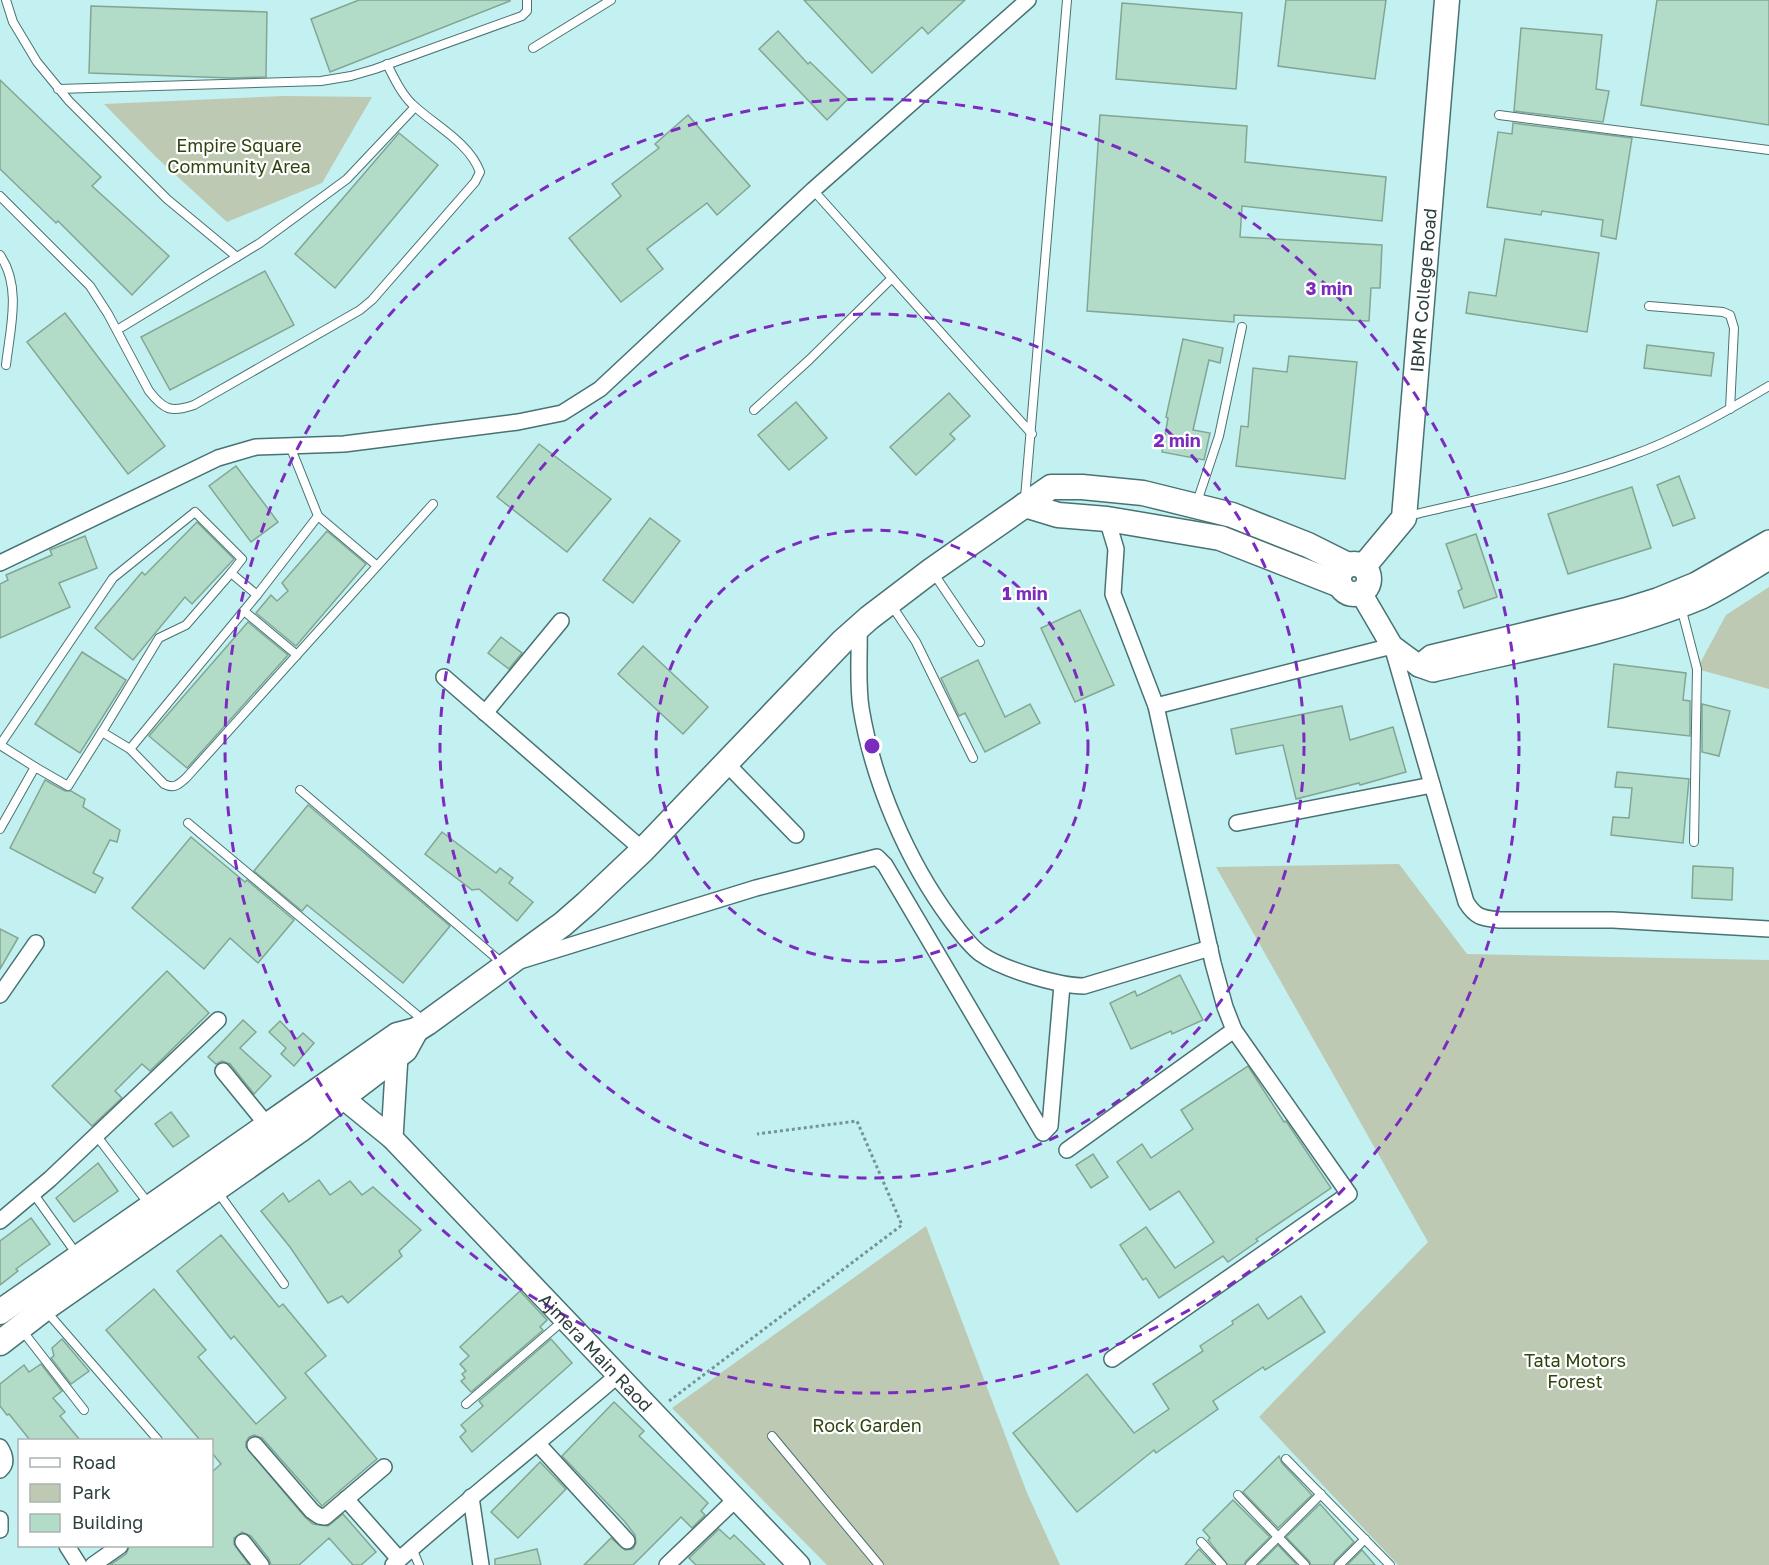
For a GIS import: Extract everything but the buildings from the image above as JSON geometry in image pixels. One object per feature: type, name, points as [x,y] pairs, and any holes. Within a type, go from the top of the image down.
[{"type":"main road","name":"IBMR College Road","points":[[1404,518],[1447,0]]},
{"type":"main road","points":[[0,1343],[216,1189],[337,1089],[391,1049],[405,1050],[421,1027],[563,924],[643,850],[859,626],[932,570],[1051,487],[1082,487],[1143,493],[1232,515],[1308,544],[1353,577],[1392,646],[1419,666],[1433,671],[1628,624],[1704,597],[1769,559]]},
{"type":"main road","points":[[1024,505],[1058,515],[1107,519],[1220,538],[1353,577]]},
{"type":"main road","points":[[1353,577],[1404,518]]},
{"type":"main road","points":[[1419,666],[1431,656],[1625,609],[1657,599],[1696,583],[1769,541]]},
{"type":"main road","points":[[391,1049],[392,1138]]},
{"type":"main road","points":[[0,1312],[267,1125],[337,1089]]},
{"type":"main road","name":"Ajmera Main Raod","points":[[337,1089],[392,1138],[799,1565]]},
{"type":"street","points":[[0,563],[218,458],[256,447],[344,444],[518,422],[562,413],[600,389],[813,190],[1028,0]]},
{"type":"street","points":[[1107,519],[1116,549],[1113,594],[1156,706],[1225,1008],[1234,1030],[1349,1194],[1112,1359]]},
{"type":"street","points":[[485,713],[561,621]]},
{"type":"street","points":[[859,626],[861,706],[878,777],[906,846],[936,900],[964,938],[980,953],[994,961],[1062,985],[1084,986],[1210,948]]},
{"type":"street","points":[[1156,706],[1392,646],[1466,902],[1473,914],[1500,920],[1613,920],[1769,928]]},
{"type":"street","points":[[444,677],[643,850]]},
{"type":"street","points":[[726,763],[796,835]]},
{"type":"street","points":[[1237,823],[1432,785]]},
{"type":"street","points":[[506,966],[756,888],[877,857],[885,865],[1043,1132],[1050,1126],[1062,985]]},
{"type":"street","points":[[0,995],[36,943]]},
{"type":"street","points":[[0,1221],[96,1135],[218,1020]]},
{"type":"street","points":[[1067,1150],[1234,1030]]},
{"type":"street","points":[[223,1071],[267,1125]]},
{"type":"street","points":[[346,1499],[396,1562],[618,1375]]},
{"type":"street","points":[[538,1444],[627,1541]]},
{"type":"street","points":[[255,1445],[312,1511],[319,1516],[325,1516],[384,1467]]},
{"type":"street","points":[[0,1447],[6,1461],[0,1470]]},
{"type":"street","points":[[471,1497],[482,1565]]},
{"type":"street","points":[[667,1565],[736,1499]]},
{"type":"street","points":[[0,1519],[0,1530]]},
{"type":"street","points":[[243,1542],[261,1565]]},
{"type":"street","points":[[69,1547],[79,1565]]},
{"type":"street","points":[[93,1565],[117,1547]]},
{"type":"lane","points":[[6,0],[13,22],[37,62],[58,89],[167,199],[237,257]]},
{"type":"lane","points":[[58,89],[321,81],[351,76],[522,16],[527,11],[527,0]]},
{"type":"lane","points":[[532,48],[611,0]]},
{"type":"lane","points":[[1024,505],[1032,434],[1067,0]]},
{"type":"lane","points":[[0,196],[90,286],[157,402],[168,410],[180,410],[194,405],[360,310],[372,300],[475,183],[480,172],[476,162],[465,149],[403,93],[387,64]]},
{"type":"lane","points":[[117,330],[260,243],[347,179],[416,107]]},
{"type":"lane","points":[[1499,115],[1769,150]]},
{"type":"lane","points":[[813,190],[1032,434]]},
{"type":"lane","points":[[0,255],[10,273],[14,287],[6,365]]},
{"type":"lane","points":[[754,410],[891,278]]},
{"type":"lane","points":[[1649,306],[1723,312],[1730,315],[1734,328],[1730,409]]},
{"type":"lane","points":[[1196,507],[1219,436],[1242,327]]},
{"type":"lane","points":[[1404,518],[1581,473],[1632,456],[1730,409],[1769,386]]},
{"type":"lane","points":[[290,446],[318,516],[376,565]]},
{"type":"lane","points":[[102,732],[130,749],[164,784],[171,787],[176,786],[186,778],[433,504]]},
{"type":"lane","points":[[195,512],[242,559],[186,625],[159,638],[102,732],[68,786],[0,745],[113,578],[195,512]]},
{"type":"lane","points":[[130,749],[257,595],[318,516]]},
{"type":"lane","points":[[932,570],[980,642]]},
{"type":"lane","points":[[231,573],[257,595]]},
{"type":"lane","points":[[889,603],[916,642],[973,758]]},
{"type":"lane","points":[[1680,606],[1696,669],[1694,842]]},
{"type":"lane","points":[[244,611],[297,656]]},
{"type":"lane","points":[[0,829],[35,767]]},
{"type":"lane","points":[[300,790],[506,966]]},
{"type":"lane","points":[[188,823],[421,1027]]},
{"type":"lane","points":[[96,1135],[151,1206]]},
{"type":"lane","points":[[216,1189],[284,1284]]},
{"type":"lane","points":[[33,1193],[79,1257]]},
{"type":"lane","points":[[44,1310],[157,1439]]},
{"type":"lane","points":[[466,1404],[565,1319]]},
{"type":"lane","points":[[20,1328],[84,1410]]},
{"type":"lane","points":[[772,1436],[879,1565]]},
{"type":"lane","points":[[1286,1459],[1390,1565]]},
{"type":"lane","points":[[1250,1565],[1321,1494]]},
{"type":"lane","points":[[1238,1495],[1305,1565]]},
{"type":"lane","points":[[1339,1565],[1365,1539]]},
{"type":"lane","points":[[1201,1542],[1222,1565]]},
{"type":"lane","points":[[412,1548],[419,1565]]},
{"type":"path","points":[[654,1413],[902,1225],[856,1121],[757,1134]]},
{"type":"green space","name":"Empire Square Community Area","points":[[283,96],[372,97],[322,183],[227,222],[156,157],[104,104]]},
{"type":"green space","points":[[1769,587],[1769,689],[1697,669],[1726,615]]},
{"type":"green space","name":"Tata Motors Forest","points":[[1399,864],[1467,954],[1769,960],[1769,1565],[1398,1565],[1259,1417],[1428,1242],[1216,867]]},
{"type":"green space","name":"Rock Garden","points":[[926,1226],[1027,1493],[1060,1565],[827,1565],[672,1408]]}]
